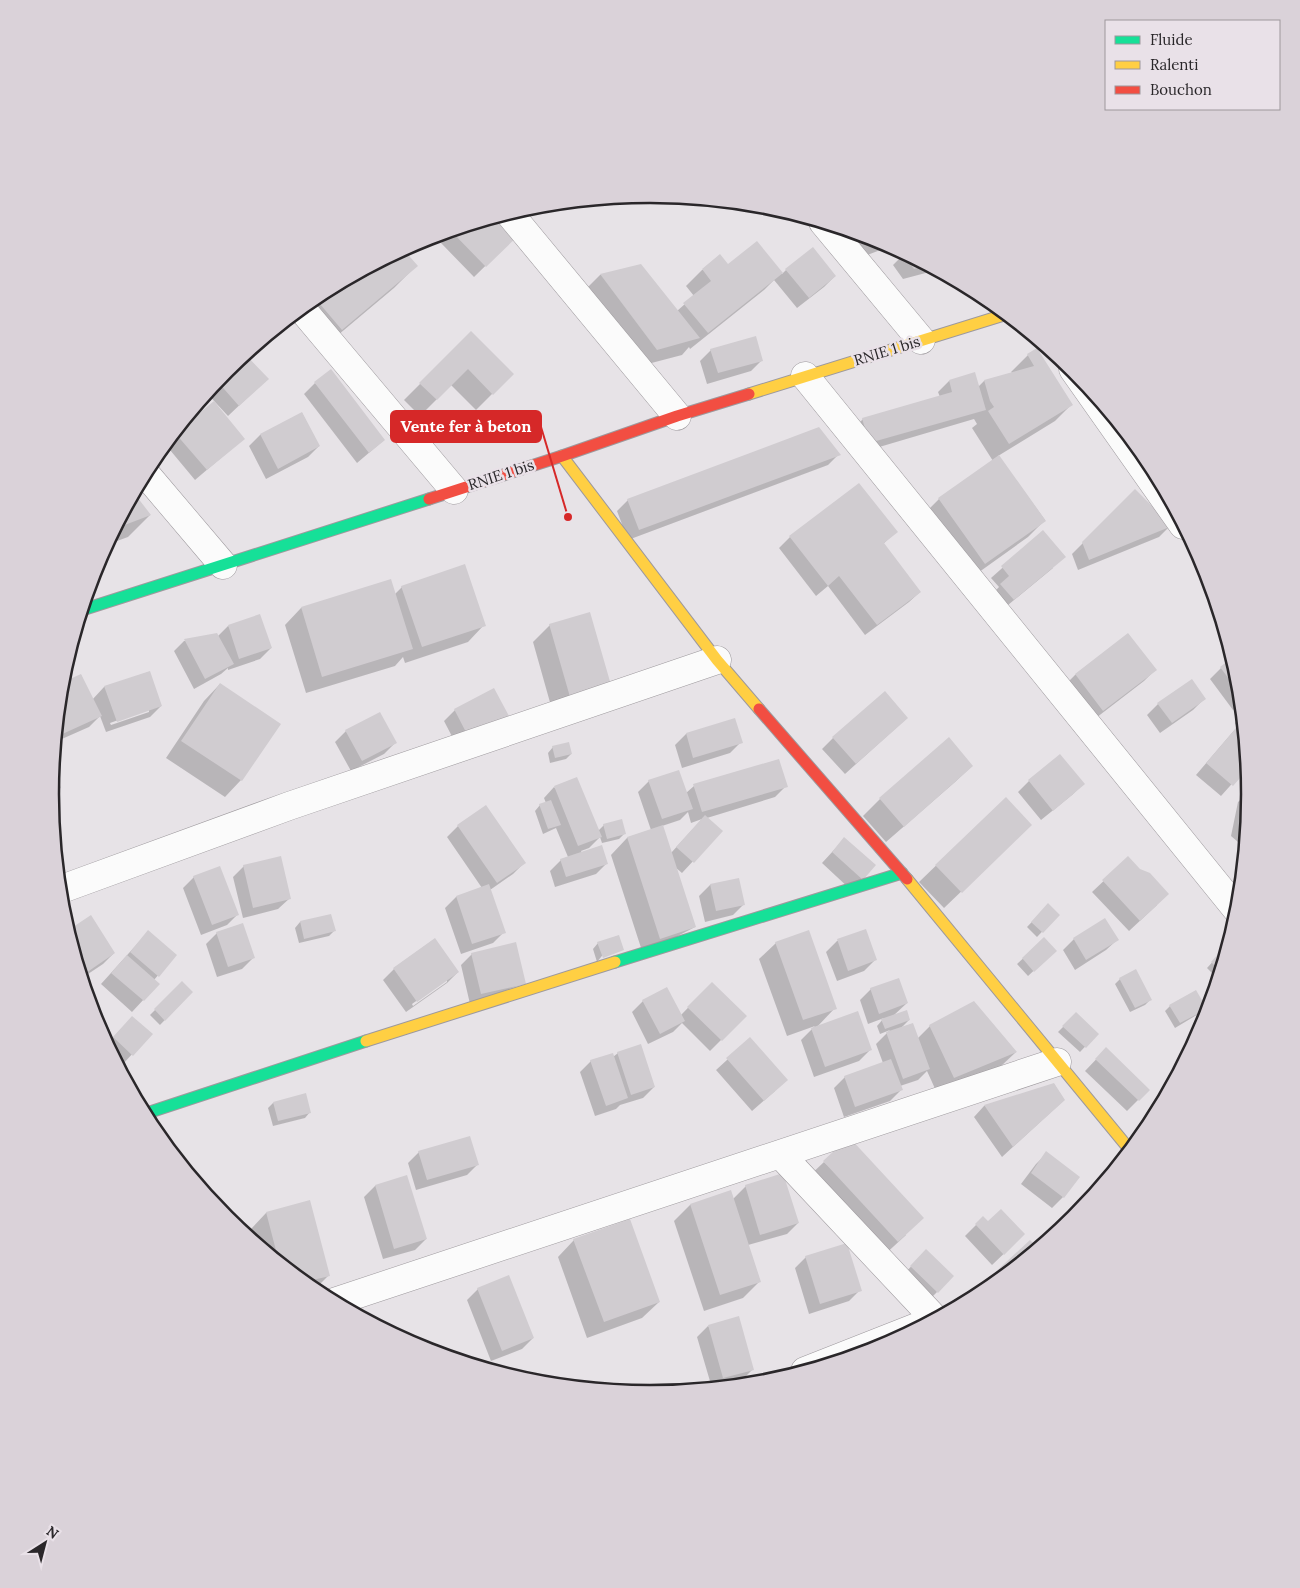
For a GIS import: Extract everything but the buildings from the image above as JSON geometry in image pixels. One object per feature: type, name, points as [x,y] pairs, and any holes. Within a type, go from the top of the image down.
[{"type":"street","points":[[514,219],[677,416]]},
{"type":"street","points":[[831,231],[921,340]]},
{"type":"street","points":[[306,314],[454,490]]},
{"type":"street","name":"RNIE 1 bis","points":[[89,608],[562,456],[677,416],[998,317]]},
{"type":"street","points":[[806,376],[1231,902]]},
{"type":"street","points":[[1118,432],[1147,474]]},
{"type":"street","points":[[562,456],[716,660],[902,873],[1126,1145]]},
{"type":"street","points":[[150,479],[223,565]]},
{"type":"street","points":[[67,888],[289,806],[716,660]]},
{"type":"street","points":[[151,1112],[456,1012],[902,873]]},
{"type":"street","points":[[343,1299],[1057,1062]]},
{"type":"street","points":[[780,1154],[930,1314]]},
{"type":"traffic: fast","points":[[89,608],[429,499]]},
{"type":"traffic: fast","points":[[615,962],[902,873]]},
{"type":"traffic: fast","points":[[151,1112],[366,1041]]},
{"type":"traffic: slow","points":[[749,394],[998,317]]},
{"type":"traffic: slow","points":[[562,456],[717,660],[759,709]]},
{"type":"traffic: slow","points":[[907,879],[1126,1145]]},
{"type":"traffic: slow","points":[[366,1041],[615,962]]},
{"type":"traffic: jam","points":[[429,499],[677,416],[749,394]]},
{"type":"traffic: jam","points":[[759,709],[907,879]]},
{"type":"place","name":"Vente fer à beton","points":[[568,517]]}]
